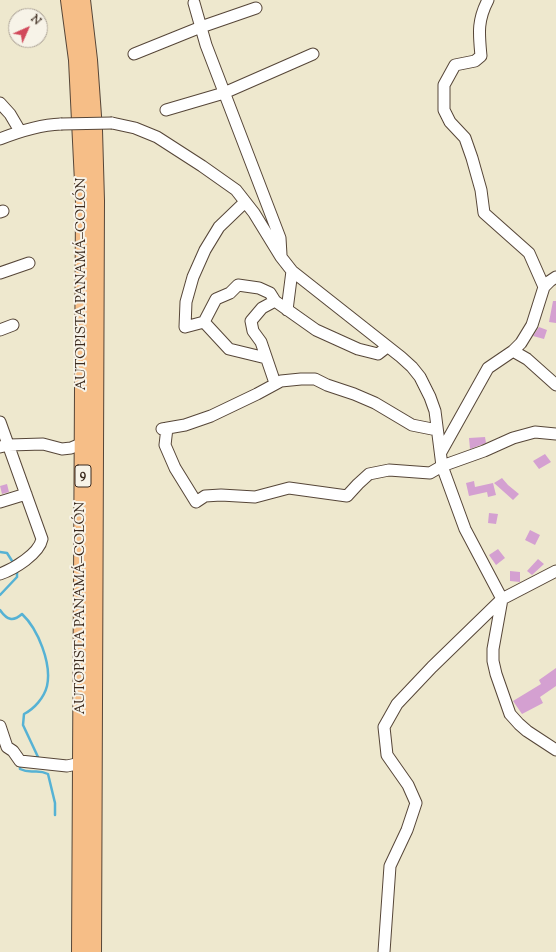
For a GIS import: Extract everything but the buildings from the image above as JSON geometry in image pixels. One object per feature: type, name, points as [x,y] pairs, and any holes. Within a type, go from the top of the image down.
[{"type":"highway","name":"AUTOPISTA PANAMÁ–COLÓN","points":[[70,0],[77,60],[84,202],[80,952]]},
{"type":"highway","name":"AUTOPISTA PANAMÁ–COLÓN","points":[[82,0],[89,60],[94,130],[96,201],[93,952]]},
{"type":"street","points":[[488,0],[481,13],[479,31],[480,56],[475,61],[455,65],[444,85],[444,110],[450,122],[465,138],[481,190],[484,214],[529,253],[544,287]]},
{"type":"street","points":[[194,3],[206,45],[280,238],[281,257]]},
{"type":"street","points":[[134,54],[201,27],[256,8]]},
{"type":"street","points":[[166,110],[224,93],[313,54]]},
{"type":"street","points":[[0,103],[10,114],[20,131]]},
{"type":"street","points":[[0,139],[20,131],[43,125],[112,123],[135,128],[157,137],[236,190],[254,213],[281,257],[292,271],[412,367],[420,378],[430,397],[435,411],[442,466],[465,529],[502,599],[493,649],[493,661],[510,714],[526,731],[556,750]]},
{"type":"street","points":[[245,202],[219,227],[205,250],[193,277],[186,302],[185,327],[204,322],[216,299],[230,293],[238,285],[259,288],[270,293],[274,301],[316,330],[358,349],[378,354],[387,347]]},
{"type":"street","points":[[0,273],[29,263]]},
{"type":"street","points":[[287,310],[292,271]]},
{"type":"street","points":[[441,452],[488,368],[513,351],[521,343],[532,325],[544,287],[556,277]]},
{"type":"street","points":[[274,301],[262,308],[251,321],[253,331],[261,342],[275,383]]},
{"type":"street","points":[[204,322],[229,349],[266,358]]},
{"type":"street","points":[[0,330],[13,325]]},
{"type":"street","points":[[513,351],[527,358],[556,385]]},
{"type":"street","points":[[437,430],[412,425],[375,403],[315,379],[281,381],[211,416],[185,425],[164,429],[165,445],[175,468],[196,502],[205,496],[221,495],[255,497],[289,488],[347,496],[369,474],[389,470],[430,473],[442,466],[484,451],[513,438],[536,432],[556,434]]},
{"type":"street","points":[[0,422],[4,446],[26,494],[42,539],[41,545],[23,562],[0,574]]},
{"type":"street","points":[[4,446],[43,444],[62,449],[71,448],[83,443]]},
{"type":"street","points":[[0,502],[26,494]]},
{"type":"street","points":[[384,952],[390,866],[416,803],[408,785],[387,755],[384,727],[402,698],[502,599],[556,571]]},
{"type":"street","points":[[0,726],[6,747],[13,751],[20,761],[67,766],[82,763]]},
{"type":"waterway","points":[[0,552],[7,553],[14,564]]},
{"type":"waterway","points":[[0,595],[17,577],[17,570]]},
{"type":"waterway","points":[[0,610],[10,619],[19,617],[22,614],[28,620],[38,638],[46,658],[48,677],[46,690],[38,703],[24,714],[23,725],[38,757],[35,758]]},
{"type":"waterway","points":[[20,765],[20,769],[24,771],[44,772],[48,774],[55,803],[55,815]]}]
